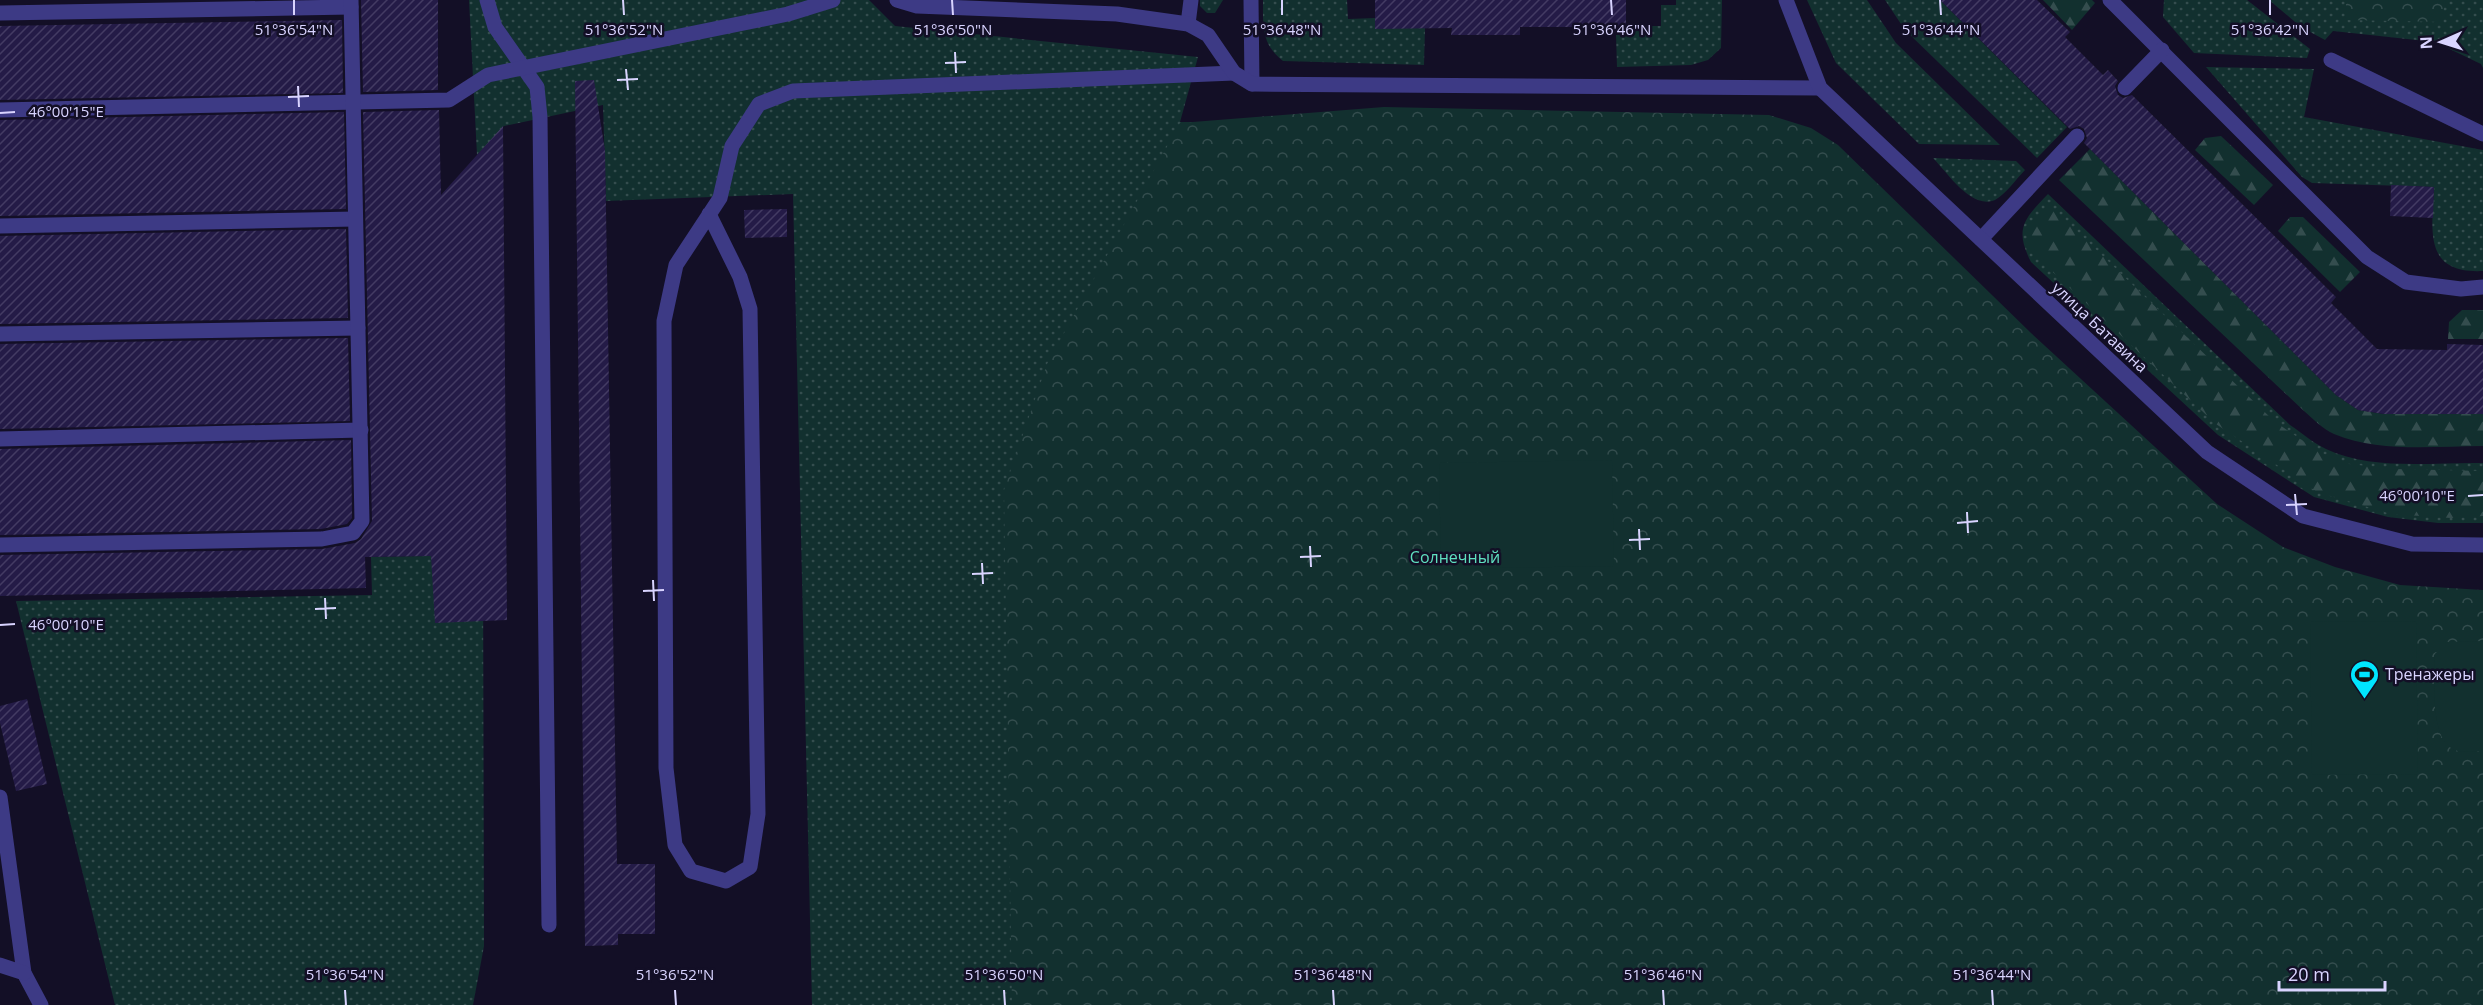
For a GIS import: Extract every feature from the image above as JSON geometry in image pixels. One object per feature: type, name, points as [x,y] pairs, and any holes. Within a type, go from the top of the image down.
[{"type":"street","points":[[487,0],[495,27],[537,87],[540,117],[549,925]]},
{"type":"street","points":[[0,110],[449,100],[488,75],[788,14],[833,0]]},
{"type":"street","points":[[897,0],[917,6],[1117,14],[1188,24],[1208,35],[1234,73],[1252,84],[1821,88]]},
{"type":"street","points":[[1188,24],[1191,0]]},
{"type":"street","points":[[1251,0],[1252,84]]},
{"type":"street","name":"улица Батавина","points":[[1786,0],[1821,88],[2206,452],[2303,516],[2412,544],[2483,545]]},
{"type":"street","points":[[2110,0],[2367,257],[2406,282],[2461,289],[2483,286]]},
{"type":"street","points":[[0,13],[351,3],[362,520],[353,533],[322,539],[0,545]]},
{"type":"street","points":[[2125,88],[2162,50]]},
{"type":"street","points":[[2331,60],[2483,134]]},
{"type":"street","points":[[709,214],[740,277],[750,309],[758,814],[750,867],[726,881],[691,871],[675,845],[666,768],[664,321],[676,265],[709,214],[720,198],[732,146],[759,104],[793,91],[1234,73]]},
{"type":"street","points":[[1981,239],[2077,136]]},
{"type":"street","points":[[0,226],[355,219]]},
{"type":"street","points":[[0,334],[358,328]]},
{"type":"street","points":[[0,439],[360,430]]},
{"type":"street","points":[[0,797],[4,858],[24,973],[41,1005]]},
{"type":"street","points":[[0,965],[24,973]]},
{"type":"green space","points":[[469,0],[869,0],[895,26],[1198,57],[1180,122],[1196,122],[1116,1005],[812,1005],[793,194],[606,201],[603,105],[504,126],[477,155]]},
{"type":"green space","points":[[1200,0],[1223,0],[1215,13],[1207,13],[1200,6]]},
{"type":"green space","points":[[1263,0],[1347,0],[1348,19],[1375,18],[1425,28],[1424,65],[1283,61],[1267,41]]},
{"type":"green space","points":[[1676,0],[1722,0],[1721,48],[1708,60],[1691,65],[1617,67],[1616,35],[1632,35],[1633,26],[1661,26],[1661,5],[1676,5]]},
{"type":"green space","points":[[1807,0],[1867,0],[1896,43],[2000,145],[1919,144],[1836,63]]},
{"type":"green space","points":[[1885,0],[1940,0],[2067,127],[2037,158],[1905,30]]},
{"type":"green space","points":[[2043,0],[2092,0],[2095,3],[2072,30]]},
{"type":"green space","points":[[2164,0],[2247,0],[2310,49],[2307,58],[2194,53],[2163,17]]},
{"type":"green space","points":[[2269,0],[2483,0],[2483,68],[2481,64],[2435,42],[2333,31],[2325,40],[2301,27]]},
{"type":"green space","points":[[2346,0],[2444,0],[2443,22],[2346,20]]},
{"type":"green space","points":[[2206,67],[2314,69],[2304,117],[2483,150],[2483,271],[2464,270],[2450,265],[2435,247],[2432,219],[2434,187],[2312,183],[2302,177]]},
{"type":"green space","name":"Солнечный","points":[[1384,107],[1769,115],[1811,128],[1838,145],[2031,333],[2217,504],[2283,547],[2335,567],[2400,585],[2483,590],[2483,1005],[1012,1005],[1004,490],[1047,364],[1180,123]]},
{"type":"green space","points":[[2221,136],[2273,185],[2254,205],[2195,150],[2205,138]]},
{"type":"green space","points":[[2090,149],[2336,395],[2358,410],[2384,414],[2483,414],[2483,446],[2426,447],[2370,444],[2334,434],[2322,427],[2059,180]]},
{"type":"green space","points":[[1933,158],[2016,161],[2025,170],[1999,198],[1986,202],[1977,200],[1960,188]]},
{"type":"green space","points":[[2048,194],[2290,425],[2317,444],[2344,456],[2383,463],[2483,463],[2483,523],[2438,523],[2388,517],[2314,497],[2218,435],[2031,262],[2023,241],[2024,225]]},
{"type":"green space","points":[[2053,208],[2274,421],[2319,452],[2349,464],[2395,469],[2483,471],[2483,516],[2451,518],[2391,514],[2317,492],[2216,424],[2042,262],[2029,244],[2029,226],[2041,213]]},
{"type":"green space","points":[[2290,217],[2303,217],[2360,272],[2340,292],[2278,231]]},
{"type":"green space","points":[[2462,310],[2483,310],[2483,339],[2448,339],[2449,322]]},
{"type":"green space","points":[[1612,460],[1614,566],[1441,569],[1439,463]]},
{"type":"green space","points":[[483,555],[484,946],[473,1005],[115,1005],[16,601],[372,595],[371,557]]},
{"type":"green space","name":"Тренажеры","points":[[2416,621],[2418,774],[2312,775],[2310,622]]},
{"type":"green space","points":[[2483,641],[2483,751],[2458,751],[2444,741],[2436,719],[2435,654],[2446,642]]},
{"type":"building","points":[[361,0],[438,0],[438,90],[363,92]]},
{"type":"building","points":[[1375,0],[1626,0],[1626,27],[1520,27],[1520,35],[1451,35],[1452,28],[1375,29]]},
{"type":"building","points":[[1940,0],[2037,0],[2070,32],[2065,37],[2103,75],[2108,70],[2118,81],[2115,86],[2118,95],[2123,98],[2132,95],[2336,297],[2331,303],[2377,349],[2447,350],[2447,344],[2483,345],[2483,414],[2384,414],[2358,410],[2336,395],[2084,143],[2087,138],[2084,129],[2079,126],[2070,129]]},
{"type":"building","points":[[342,20],[343,93],[0,100],[0,26]]},
{"type":"building","points":[[594,80],[605,151],[617,864],[655,864],[655,934],[618,934],[618,945],[585,946],[575,81]]},
{"type":"building","points":[[439,110],[441,195],[503,126],[507,620],[435,623],[431,556],[365,557],[366,588],[0,596],[0,555],[322,549],[355,543],[361,539],[372,521],[363,112]]},
{"type":"building","points":[[344,112],[346,209],[0,216],[0,120]]},
{"type":"building","points":[[2391,185],[2434,187],[2433,218],[2390,216]]},
{"type":"building","points":[[787,209],[787,237],[745,238],[744,210]]},
{"type":"building","points":[[346,229],[348,318],[0,324],[0,236]]},
{"type":"building","points":[[348,338],[350,421],[0,429],[0,344]]},
{"type":"building","points":[[351,440],[352,518],[347,524],[321,529],[0,535],[0,449]]},
{"type":"building","points":[[27,699],[47,784],[16,791],[0,723],[0,706]]},
{"type":"place","name":"Тренажеры","points":[[2364,700]]}]
